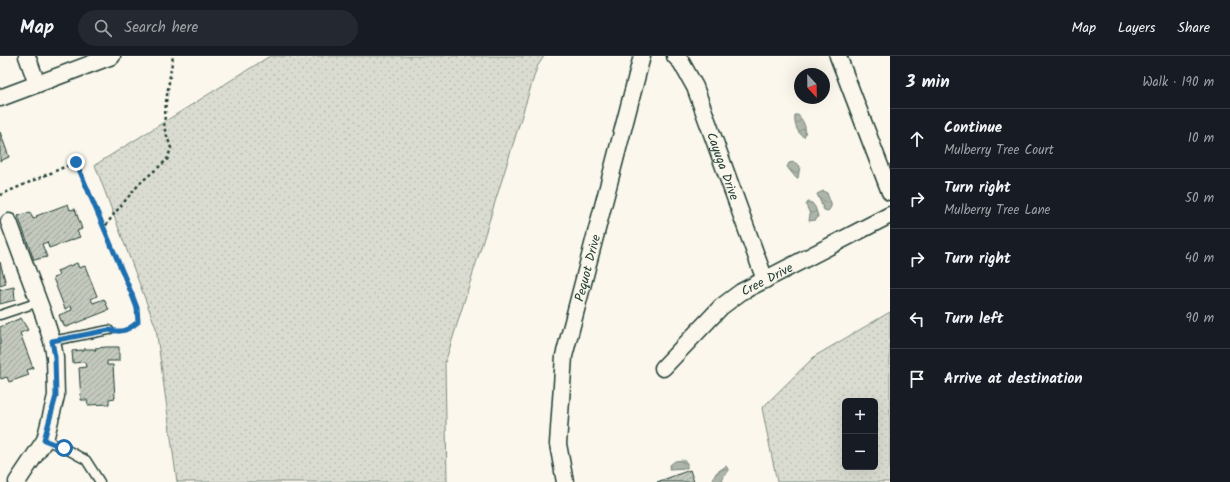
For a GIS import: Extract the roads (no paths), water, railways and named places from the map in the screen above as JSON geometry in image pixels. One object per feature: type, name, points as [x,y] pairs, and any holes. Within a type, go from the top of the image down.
[{"type":"street","points":[[26,56],[37,84]]},
{"type":"street","points":[[0,98],[112,56]]},
{"type":"street","name":"Pequot Drive","points":[[565,482],[558,444],[564,356],[642,56]]},
{"type":"street","name":"Cayuga Drive","points":[[675,56],[681,62],[695,87],[765,280]]},
{"type":"street","points":[[838,56],[890,192]]},
{"type":"street","name":"Cree Drive","points":[[663,368],[721,307],[741,292],[890,215]]},
{"type":"street","points":[[9,222],[39,302],[52,341],[55,357],[56,396],[44,440],[17,482]]},
{"type":"lane","points":[[0,315],[39,302]]},
{"type":"lane","points":[[52,341],[109,330]]},
{"type":"lane","points":[[44,440],[64,448],[86,460],[100,482]]},
{"type":"water","points":[[795,115],[798,115],[802,119],[805,131],[804,137],[799,133],[796,127]]},
{"type":"water","points":[[794,162],[800,166],[798,178],[796,178],[787,167],[789,163]]},
{"type":"water","points":[[823,191],[827,193],[831,202],[830,209],[828,211],[824,210],[817,194]]},
{"type":"water","points":[[808,202],[812,203],[815,207],[818,216],[816,220],[809,221],[810,214],[806,205]]},
{"type":"water","points":[[683,460],[687,463],[687,468],[669,469],[670,465],[675,461]]},
{"type":"water","points":[[726,466],[729,471],[724,476],[722,482],[712,481],[716,473]]}]
